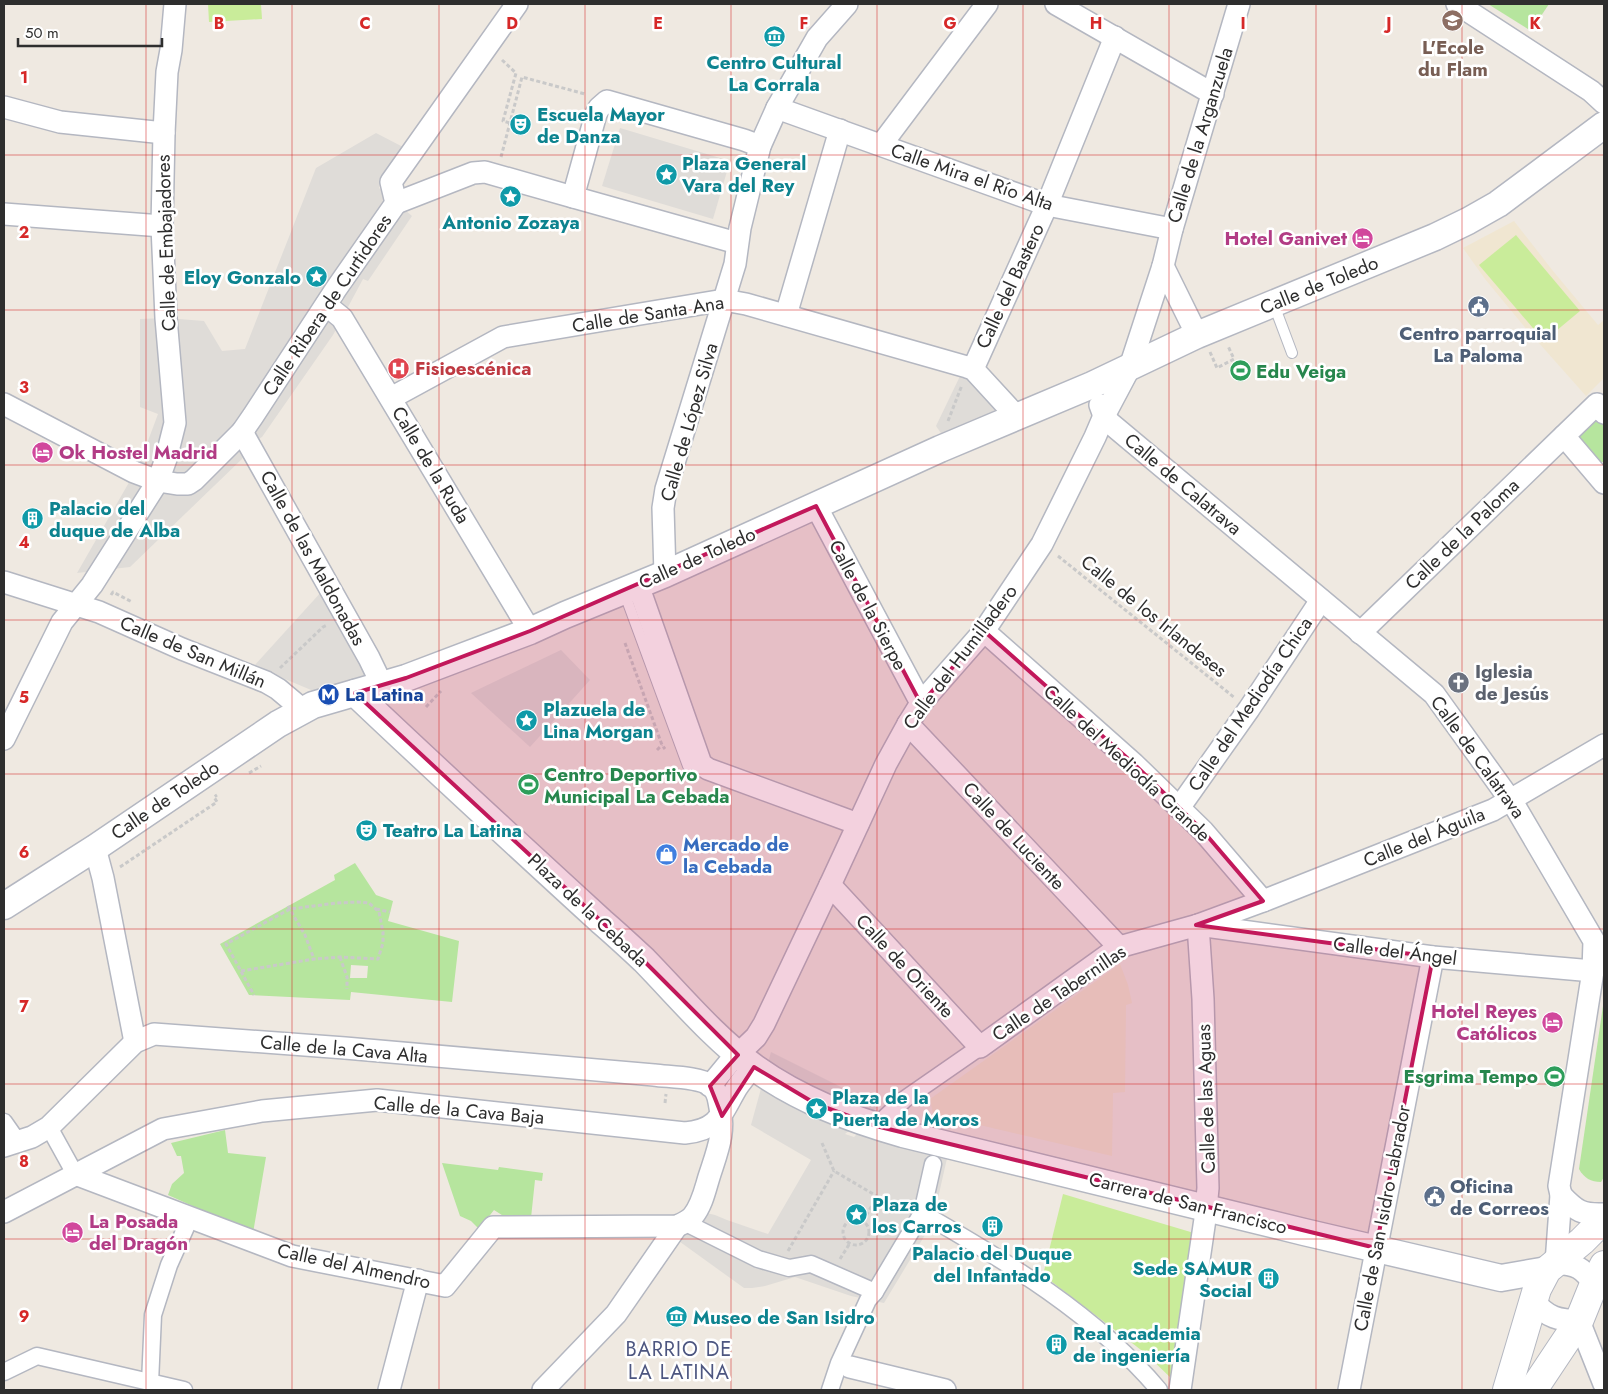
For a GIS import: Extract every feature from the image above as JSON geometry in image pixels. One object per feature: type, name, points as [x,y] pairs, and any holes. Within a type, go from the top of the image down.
[{"type":"main road","points":[[1507,1390],[1537,1289],[1551,1266],[1582,1241],[1604,1218]]},
{"type":"main road","points":[[1539,1386],[1579,1321],[1599,1275]]},
{"type":"street","name":"Calle de Embajadores","points":[[4,739],[62,622],[92,585],[158,481],[175,423],[166,318],[162,226],[167,72],[175,4]]},
{"type":"street","name":"Calle Ribera de Curtidores","points":[[4,404],[134,472],[158,481],[177,484],[188,484],[194,480],[242,432],[396,203],[391,182],[517,4]]},
{"type":"street","points":[[396,203],[473,173],[485,172],[737,244],[760,146],[777,108],[817,38],[847,4]]},
{"type":"street","points":[[881,145],[987,4]]},
{"type":"street","points":[[1056,4],[1213,94]]},
{"type":"street","name":"Calle de la Arganzuela","points":[[1130,367],[1163,266],[1172,229],[1239,4]]},
{"type":"street","points":[[1457,4],[1591,90],[1604,103]]},
{"type":"street","name":"Calle del Bastero","points":[[969,373],[1047,206],[1115,37]]},
{"type":"street","points":[[573,197],[596,114],[599,108],[607,101],[760,146]]},
{"type":"street","points":[[4,107],[60,122],[164,133]]},
{"type":"street","name":"Calle Mira el Río Alta","points":[[777,108],[1047,206],[1172,229]]},
{"type":"street","name":"Calle de Toledo","points":[[4,906],[95,848],[278,724],[303,710],[329,700],[406,678],[530,631],[665,574],[940,449],[1092,385],[1197,335],[1428,240],[1498,204],[1604,125]]},
{"type":"street","points":[[786,315],[840,130]]},
{"type":"street","points":[[4,214],[162,226]]},
{"type":"street","name":"Calle de López Silva","points":[[665,574],[663,508],[666,489],[724,300],[734,264],[737,244]]},
{"type":"street","points":[[1163,266],[1197,335]]},
{"type":"street","name":"Calle de Santa Ana","points":[[391,398],[503,337],[724,300],[786,315],[969,373]]},
{"type":"street","name":"Calle de la Ruda","points":[[326,305],[342,318],[530,631]]},
{"type":"street","name":"Calle del Humilladero","points":[[746,1061],[886,764],[908,724],[921,703],[984,631],[1042,544],[1130,367]]},
{"type":"street","points":[[969,373],[1017,417]]},
{"type":"street","name":"Calle de Calatrava","points":[[1092,385],[1104,416],[1434,694],[1510,799],[1594,941],[1593,971],[1559,1186],[1561,1195],[1551,1266]]},
{"type":"street","name":"Calle de la Paloma","points":[[1360,633],[1564,436],[1602,404]]},
{"type":"street","name":"Calle de las Maldonadas","points":[[242,432],[369,658],[370,689]]},
{"type":"street","points":[[1564,436],[1602,477]]},
{"type":"street","name":"Calle de la Sierpe","points":[[816,506],[921,703]]},
{"type":"street","name":"Calle de San Millán","points":[[4,582],[99,612],[182,649],[266,682],[278,689],[303,710]]},
{"type":"street","points":[[630,588],[701,764],[708,769],[858,824]]},
{"type":"street","name":"Calle del Mediodía Chica","points":[[1179,808],[1249,709],[1321,600]]},
{"type":"street","name":"Calle del Mediodía Grande","points":[[984,631],[1134,764],[1203,831],[1263,901]]},
{"type":"street","name":"Plaza de la Cebada","points":[[370,689],[423,758],[643,960],[701,1021],[746,1061]]},
{"type":"street","name":"Calle de Luciente","points":[[908,724],[1119,948]]},
{"type":"street","name":"Calle del Águila","points":[[1263,901],[1493,810],[1604,745]]},
{"type":"street","points":[[4,1122],[11,1144],[32,1137],[49,1127],[135,1042],[95,848]]},
{"type":"street","name":"Calle de Oriente","points":[[830,885],[980,1047]]},
{"type":"street","name":"Calle de Tabernillas","points":[[876,1126],[905,1099],[1119,948],[1198,925],[1263,901]]},
{"type":"street","name":"Calle del Ángel","points":[[1198,925],[1433,957],[1593,971]]},
{"type":"street","name":"Calle de las Aguas","points":[[1180,1390],[1207,1208],[1208,1188],[1203,999],[1198,925]]},
{"type":"street","name":"Calle de San Isidro Labrador","points":[[1349,1390],[1433,957]]},
{"type":"street","name":"Calle de la Cava Alta","points":[[135,1042],[154,1034],[654,1075],[697,1081],[710,1086]]},
{"type":"street","points":[[543,1390],[616,1314],[682,1224],[694,1215],[700,1205],[721,1140],[722,1116],[717,1095],[710,1086],[729,1063],[746,1061],[782,1086],[816,1104],[876,1126]]},
{"type":"street","name":"Calle de la Cava Baja","points":[[4,1212],[163,1129],[262,1111],[377,1100],[685,1133],[699,1132],[722,1116],[737,1087],[746,1061]]},
{"type":"street","name":"Carrera de San Francisco","points":[[876,1126],[1501,1278],[1534,1302]]},
{"type":"street","points":[[49,1127],[75,1174]]},
{"type":"street","points":[[830,1390],[844,1365],[871,1296],[922,1213],[932,1164]]},
{"type":"street","name":"Calle del Almendro","points":[[75,1174],[292,1256],[445,1286],[492,1226],[682,1224]]},
{"type":"street","points":[[1561,1195],[1568,1203],[1580,1211],[1589,1214],[1604,1214]]},
{"type":"street","points":[[922,1213],[1034,1281],[1133,1360],[1159,1390]]},
{"type":"street","points":[[150,1383],[152,1315],[169,1265],[190,1218]]},
{"type":"street","points":[[682,1224],[758,1259],[790,1268],[811,1264],[871,1296]]},
{"type":"street","points":[[1551,1266],[1575,1265],[1585,1272],[1599,1275]]},
{"type":"street","name":"Carrera de San Francisco","points":[[1501,1278],[1551,1266]]},
{"type":"street","points":[[388,1390],[418,1280]]},
{"type":"street","points":[[1534,1302],[1541,1311],[1554,1318],[1579,1321],[1604,1384]]},
{"type":"street","points":[[4,1372],[37,1356],[184,1390]]},
{"type":"street","points":[[844,1365],[945,1390]]},
{"type":"lane","points":[[1273,304],[1292,353]]},
{"type":"lane","points":[[630,588],[688,766]]},
{"type":"path","points":[[500,159],[522,77],[607,101]]},
{"type":"path","points":[[510,123],[503,121],[515,79]]},
{"type":"path","points":[[947,422],[969,373]]},
{"type":"path","name":"Calle de los Irlandeses","points":[[1042,544],[1249,709]]},
{"type":"path","points":[[266,682],[323,627]]},
{"type":"path","points":[[426,707],[441,691]]},
{"type":"path","points":[[657,750],[662,745]]},
{"type":"path","points":[[245,776],[261,766]]},
{"type":"path","points":[[102,878],[217,802],[214,797],[222,791]]},
{"type":"path","points":[[254,995],[226,944],[289,907],[337,902],[358,902],[369,903],[376,908],[390,912]]},
{"type":"path","points":[[289,907],[314,959]]},
{"type":"path","points":[[241,971],[314,959],[340,957],[378,959],[383,932],[382,920],[376,908]]},
{"type":"path","points":[[340,957],[347,977],[347,989]]},
{"type":"path","points":[[822,1143],[834,1171],[903,1212]]},
{"type":"path","points":[[780,1265],[834,1171]]},
{"type":"path","points":[[863,1221],[877,1197]]},
{"type":"path","points":[[854,1219],[863,1221],[869,1229],[867,1238],[861,1243],[853,1244],[849,1242],[844,1235],[847,1223],[854,1219]]},
{"type":"highlighted area","points":[[816,506],[921,704],[984,631],[1134,764],[1203,831],[1263,901],[1196,925],[1433,957],[1376,1248],[876,1126],[816,1104],[754,1067],[722,1116],[710,1086],[738,1055],[643,960],[355,693],[406,678],[530,631]]},
{"type":"shaded area","name":"Plaza General Vara del Rey","points":[[620,128],[730,161],[713,219],[602,186]]},
{"type":"shaded area","points":[[376,133],[403,147],[385,172],[379,188],[412,216],[368,281],[363,279],[333,335],[262,437],[250,444],[242,459],[130,567],[77,573],[139,465],[158,414],[140,407],[140,319],[166,318],[204,321],[222,351],[245,349],[316,168]]},
{"type":"shaded area","points":[[1514,221],[1598,325],[1604,320],[1604,378],[1586,396],[1523,325],[1485,279],[1463,248]]},
{"type":"shaded area","points":[[962,372],[1001,411],[943,436],[936,426]]},
{"type":"shaded area","points":[[323,590],[370,676],[323,695],[254,666]]},
{"type":"shaded area","name":"Plazuela de Lina Morgan","points":[[561,650],[590,680],[530,747],[471,693]]},
{"type":"shaded area","points":[[1120,964],[1132,1003],[1126,1005],[1125,1092],[1113,1093],[1112,1156],[933,1114],[930,1099]]},
{"type":"shaded area","name":"Plaza de los Carros","points":[[771,1052],[879,1106],[845,1134],[854,1137],[859,1132],[948,1154],[936,1207],[928,1230],[884,1303],[851,1296],[795,1277],[765,1286],[744,1288],[676,1239],[702,1212],[768,1234],[811,1160],[751,1125]]},
{"type":"green space","points":[[208,4],[261,4],[262,19],[209,22]]},
{"type":"green space","points":[[1488,4],[1549,4],[1531,31]]},
{"type":"green space","points":[[1516,235],[1580,311],[1544,341],[1479,265]]},
{"type":"green space","points":[[1591,415],[1604,422],[1604,462],[1593,462],[1572,434]]},
{"type":"green space","points":[[355,863],[376,895],[393,901],[388,921],[459,941],[452,1002],[351,992],[350,1000],[249,995],[220,944],[335,880],[334,875]],"holes":[[[351,965],[368,966],[367,978],[350,978]]]},
{"type":"green space","points":[[1604,999],[1604,1177],[1601,1182],[1588,1179],[1579,1169]]},
{"type":"green space","points":[[225,1130],[228,1153],[266,1157],[253,1233],[168,1195],[172,1184],[184,1173],[181,1156],[177,1156],[171,1143]]},
{"type":"green space","points":[[442,1163],[498,1170],[499,1167],[543,1173],[542,1181],[535,1180],[531,1218],[505,1217],[494,1210],[479,1229],[471,1221],[460,1216]]},
{"type":"green space","points":[[1063,1194],[1194,1233],[1173,1380],[1145,1353],[1043,1275]]},
{"type":"place","name":"L'Ecole du Flam","points":[[1453,21]]},
{"type":"place","name":"Centro Cultural La Corrala","points":[[774,36]]},
{"type":"place","name":"Escuela Mayor de Danza","points":[[521,125]]},
{"type":"place","name":"Plaza General Vara del Rey","points":[[666,174]]},
{"type":"place","name":"Antonio Zozaya","points":[[511,196]]},
{"type":"place","name":"Hotel Ganivet","points":[[1363,238]]},
{"type":"place","name":"Eloy Gonzalo","points":[[317,277]]},
{"type":"place","name":"Centro parroquial La Paloma","points":[[1478,307]]},
{"type":"place","name":"Fisioescénica","points":[[399,368]]},
{"type":"place","name":"Edu Veiga","points":[[1240,371]]},
{"type":"place","name":"Ok Hostel Madrid","points":[[43,452]]},
{"type":"place","name":"Palacio del duque de Alba","points":[[33,519]]},
{"type":"place","name":"Iglesia de Jesús","points":[[1459,682]]},
{"type":"place","name":"La Latina","points":[[329,694]]},
{"type":"place","name":"Plazuela de Lina Morgan","points":[[527,720]]},
{"type":"place","name":"Centro Deportivo Municipal La Cebada","points":[[528,785]]},
{"type":"place","name":"Teatro La Latina","points":[[367,830]]},
{"type":"place","name":"Mercado de la Cebada","points":[[667,855]]},
{"type":"place","name":"Hotel Reyes Católicos","points":[[1553,1022]]},
{"type":"place","name":"Esgrima Tempo","points":[[1554,1076]]},
{"type":"place","name":"Plaza de la Puerta de Moros","points":[[816,1108]]},
{"type":"place","name":"Oficina de Correos","points":[[1434,1197]]},
{"type":"place","name":"Plaza de los Carros","points":[[856,1215]]},
{"type":"place","name":"Palacio del Duque del Infantado","points":[[992,1227]]},
{"type":"place","name":"La Posada del Dragón","points":[[73,1232]]},
{"type":"place","name":"Sede SAMUR Social","points":[[1268,1279]]},
{"type":"place","name":"Museo de San Isidro","points":[[677,1317]]},
{"type":"place","name":"Real academia de ingeniería","points":[[1057,1344]]},
{"type":"district","name":"BARRIO DE LA LATINA","points":[[679,1360]]}]
